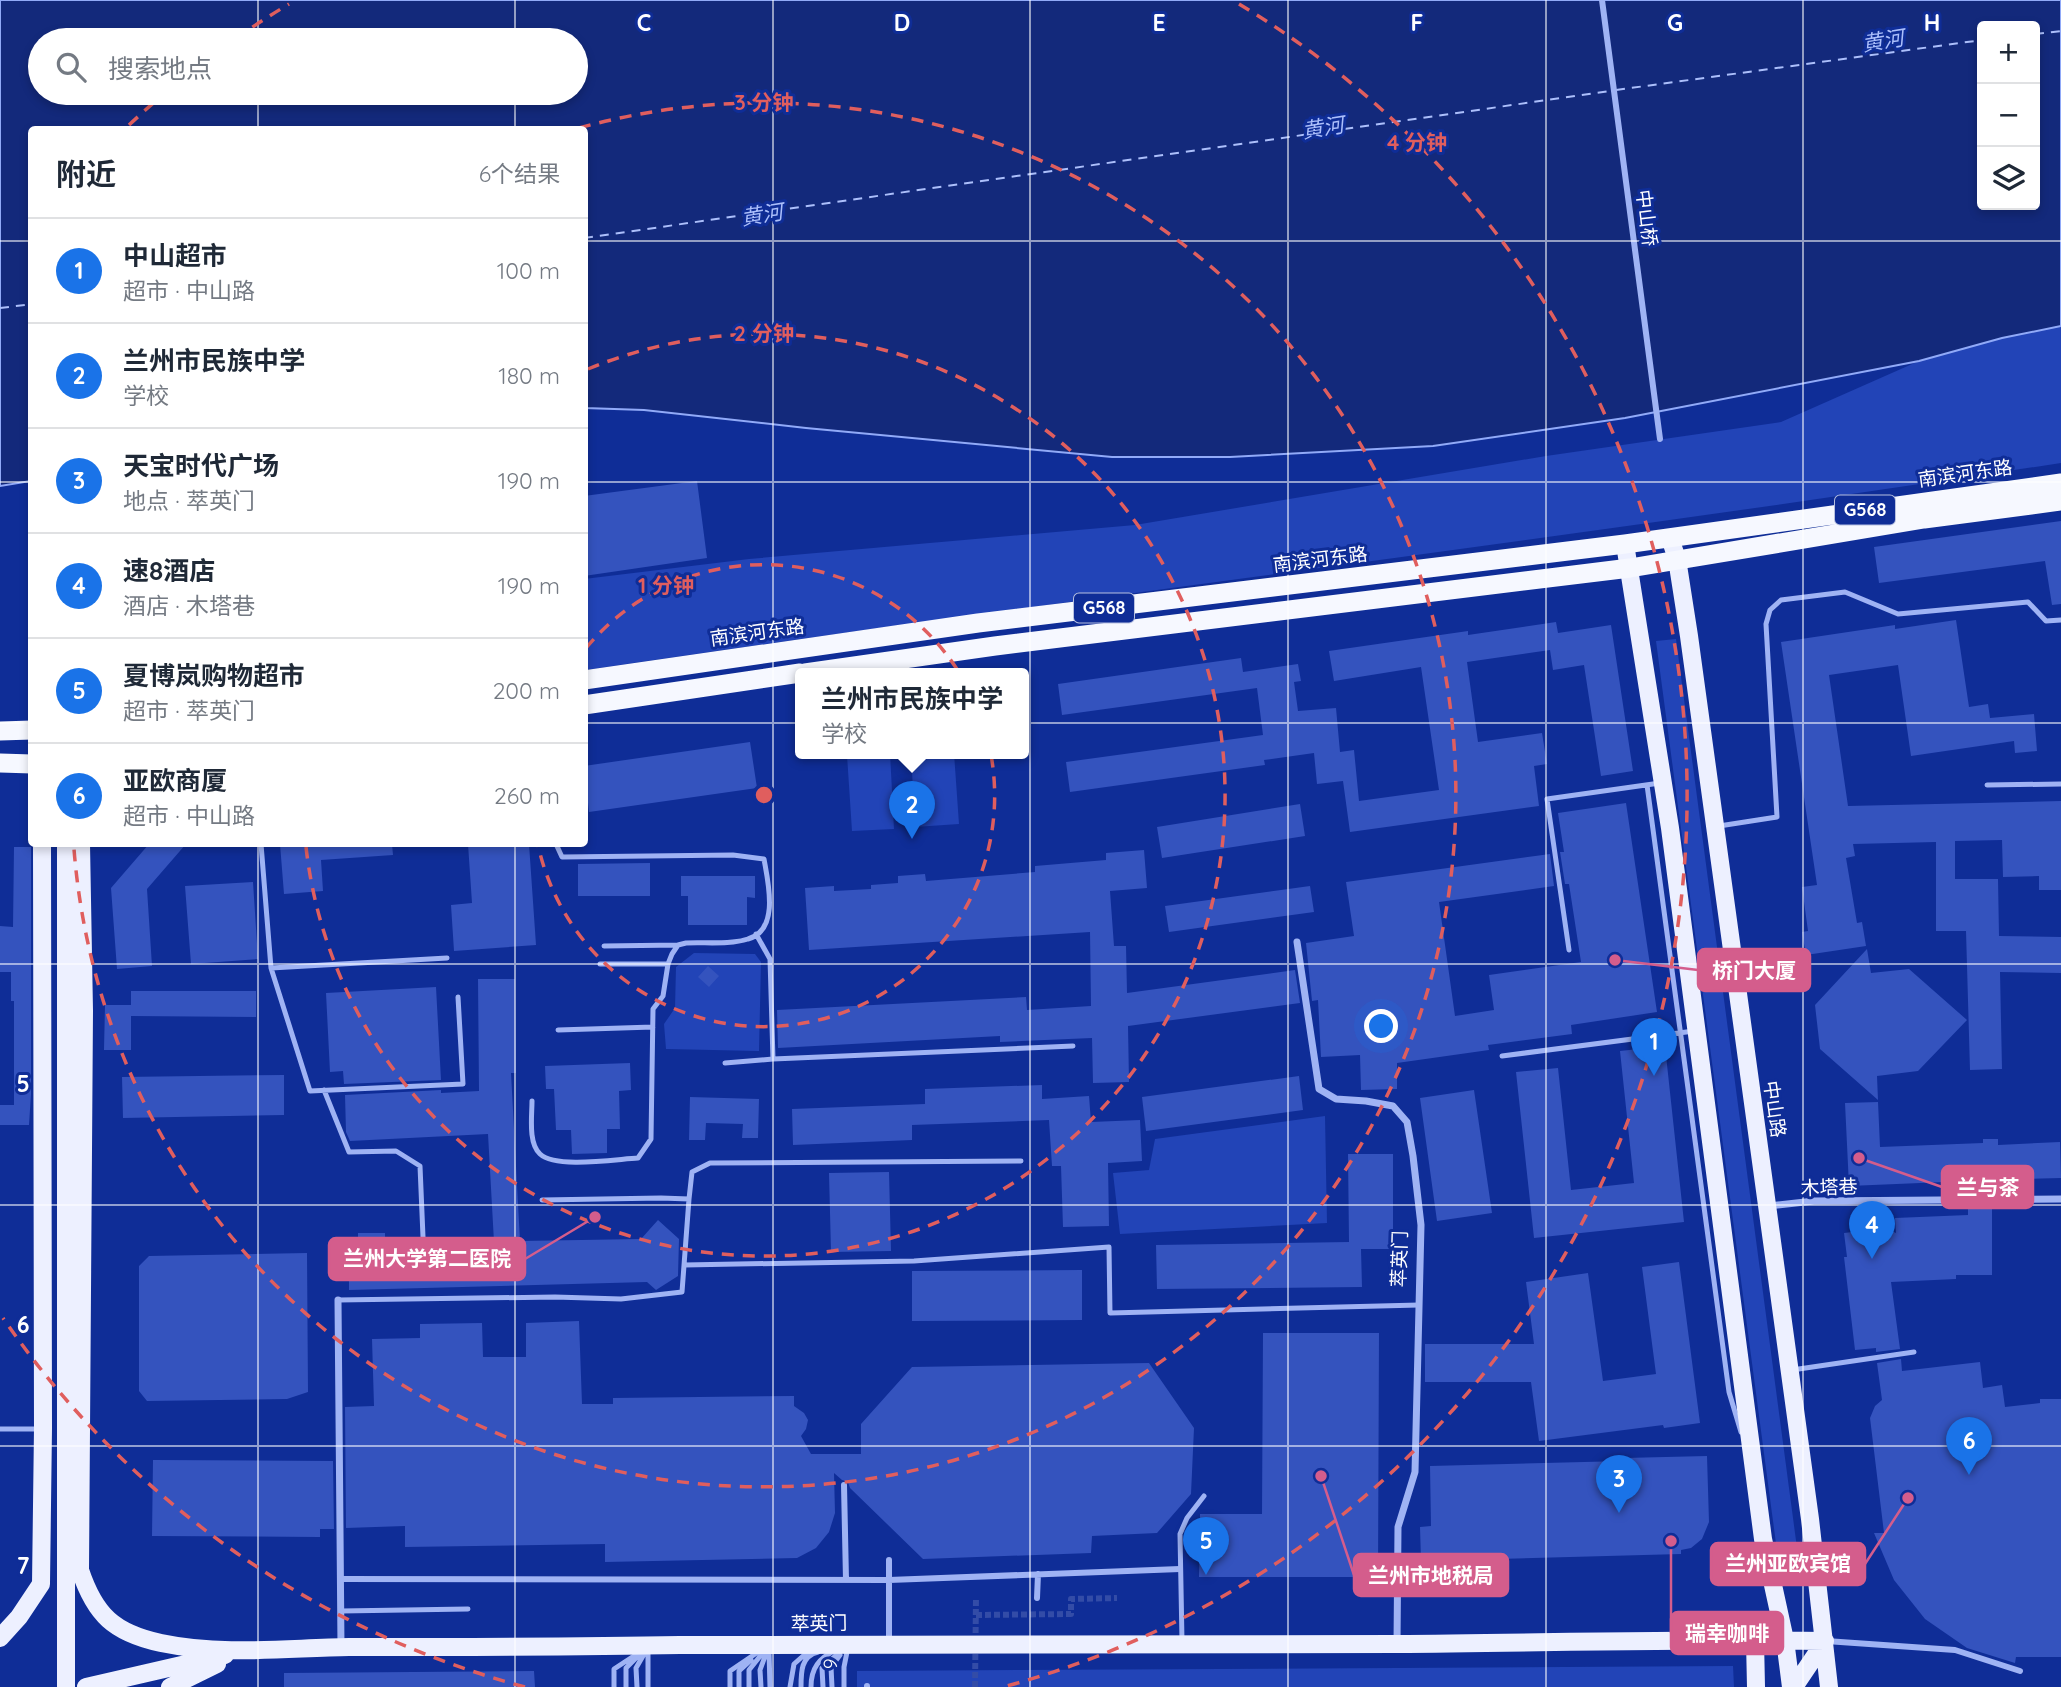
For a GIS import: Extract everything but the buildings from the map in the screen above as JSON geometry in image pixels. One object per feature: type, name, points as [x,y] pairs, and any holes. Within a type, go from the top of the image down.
[{"type":"highway","name":"南滨河东路","points":[[588,679],[978,623],[1625,544],[2061,483]]},
{"type":"highway","name":"南滨河东路","points":[[838,668],[995,646],[1630,568],[1924,519],[2061,501]]},
{"type":"highway","name":"南滨河东路","points":[[588,704],[795,674]]},
{"type":"highway","points":[[0,731],[28,730]]},
{"type":"highway","points":[[0,763],[28,764]]},
{"type":"main road","name":"中山路","points":[[1670,538],[1677,559],[1715,826],[1829,1687]]},
{"type":"main road","points":[[1625,544],[1689,1032],[1763,1539],[1793,1687]]},
{"type":"main road","points":[[0,1638],[19,1617],[41,1584],[42,847]]},
{"type":"main road","points":[[54,1687],[55,847]]},
{"type":"main road","points":[[66,847],[66,1687]]},
{"type":"main road","points":[[81,847],[83,1025],[80,1570],[89,1597],[99,1611],[115,1625],[135,1636],[165,1644],[242,1651]]},
{"type":"main road","points":[[1755,1640],[1756,1687]]},
{"type":"main road","points":[[1793,1687],[1825,1641]]},
{"type":"main road","name":"萃英门","points":[[242,1651],[341,1647],[889,1643],[1825,1641]]},
{"type":"main road","points":[[92,1686],[242,1651]]},
{"type":"main road","points":[[170,1687],[242,1651]]},
{"type":"street","name":"中山桥","points":[[1602,0],[1660,439]]},
{"type":"street","name":"萃英门","points":[[1297,942],[1319,1089],[1336,1099],[1393,1106],[1407,1122],[1421,1226],[1415,1472],[1398,1527],[1397,1644]]},
{"type":"street","name":"木塔巷","points":[[1767,1206],[1814,1201],[2061,1199]]},
{"type":"street","points":[[338,1300],[341,1647]]},
{"type":"street","points":[[844,1485],[846,1580]]},
{"type":"street","points":[[889,1560],[889,1643]]},
{"type":"street","points":[[340,1579],[889,1580],[1181,1569]]},
{"type":"street","points":[[1037,1598],[1038,1574]]},
{"type":"street","points":[[1825,1641],[1955,1650],[2020,1671]]},
{"type":"lane","points":[[1715,826],[1777,817],[1766,624],[1770,610],[1781,600],[1845,592],[1898,614],[2028,602],[2046,621],[2061,620]]},
{"type":"lane","points":[[1569,950],[1547,799],[1655,784]]},
{"type":"lane","points":[[1987,785],[2061,784]]},
{"type":"lane","points":[[261,847],[271,968],[310,1091],[463,1084],[458,998]]},
{"type":"lane","points":[[557,847],[562,857],[733,855],[764,859],[770,893],[767,921],[750,939],[678,945],[604,946]]},
{"type":"lane","points":[[756,934],[770,959],[773,1059]]},
{"type":"lane","points":[[532,1101],[532,1133],[540,1154],[549,1159],[574,1163],[638,1158],[651,1139],[653,1009],[663,996],[668,964],[678,945]]},
{"type":"lane","points":[[271,968],[447,958]]},
{"type":"lane","points":[[600,964],[668,964]]},
{"type":"lane","points":[[558,1030],[653,1027]]},
{"type":"lane","points":[[1502,1056],[1689,1032]]},
{"type":"lane","points":[[725,1063],[1073,1046]]},
{"type":"lane","points":[[324,1090],[349,1152],[396,1151],[419,1166],[422,1237]]},
{"type":"lane","points":[[338,1300],[555,1297],[621,1299],[682,1292],[692,1172],[710,1163],[1021,1161]]},
{"type":"lane","points":[[542,1200],[689,1199]]},
{"type":"lane","points":[[684,1265],[914,1261],[1109,1247],[1110,1313],[1419,1305]]},
{"type":"lane","points":[[1789,1370],[1914,1352]]},
{"type":"lane","points":[[0,1429],[43,1429]]},
{"type":"lane","points":[[1182,1644],[1180,1534],[1187,1518],[1204,1496]]},
{"type":"lane","points":[[341,1611],[468,1609]]},
{"type":"lane","points":[[790,1687],[794,1664],[809,1649],[848,1644]]},
{"type":"lane","points":[[801,1687],[801,1668],[811,1654],[848,1644]]},
{"type":"lane","points":[[811,1687],[811,1673],[822,1657],[848,1644]]},
{"type":"lane","points":[[823,1687],[822,1668],[848,1644]]},
{"type":"lane","points":[[832,1687],[831,1667],[848,1644]]},
{"type":"lane","name":"9","points":[[844,1687],[848,1644]]},
{"type":"lane","points":[[730,1687],[730,1671],[769,1645]]},
{"type":"lane","points":[[739,1687],[739,1671],[769,1645]]},
{"type":"lane","points":[[749,1687],[749,1670],[769,1645]]},
{"type":"lane","points":[[761,1687],[760,1670],[769,1645]]},
{"type":"lane","points":[[769,1645],[770,1687]]},
{"type":"lane","points":[[614,1687],[614,1669],[648,1646]]},
{"type":"lane","points":[[626,1687],[626,1668],[648,1646]]},
{"type":"lane","points":[[637,1687],[636,1668],[648,1646]]},
{"type":"lane","points":[[648,1646],[649,1687]]},
{"type":"shaded area","points":[[2061,326],[2061,463],[1692,517],[588,670],[588,579],[749,559],[1135,525],[1546,456],[1781,422],[1919,361],[2002,338]]},
{"type":"shaded area","points":[[1676,639],[1797,1548],[1777,1551],[1656,641]]},
{"type":"shaded area","points":[[847,759],[890,759],[894,829],[852,831]]},
{"type":"shaded area","points":[[911,759],[954,759],[959,824],[915,827]]},
{"type":"shaded area","points":[[694,953],[755,954],[761,962],[759,1051],[666,1049],[664,1024],[675,1008],[676,967]]},
{"type":"shaded area","points":[[1325,1116],[1327,1223],[1120,1234],[1113,1173],[1149,1170],[1155,1139]]},
{"type":"shaded area","points":[[1733,1666],[1734,1687],[857,1687],[857,1671]]},
{"type":"water","name":"黄河","points":[[0,0],[2061,0],[2061,326],[2002,338],[1919,361],[1625,418],[1433,446],[1230,457],[1112,457],[644,410],[588,408],[588,126],[28,126],[28,481],[0,486]]},
{"type":"ferry route","points":[[2040,33],[2061,31]]},
{"type":"ferry route","points":[[1616,90],[1977,41]]},
{"type":"ferry route","points":[[588,237],[1610,91]]},
{"type":"ferry route","points":[[0,308],[28,304]]},
{"type":"tunnel","points":[[975,1687],[976,1598]]},
{"type":"tunnel","points":[[976,1615],[1071,1614],[1071,1599],[1117,1598]]},
{"type":"place","name":"兰州市民族中学","points":[[912,839]]},
{"type":"place","name":"桥门大厦","points":[[1615,960]]},
{"type":"place","name":"中山超市","points":[[1654,1076]]},
{"type":"place","name":"兰与茶","points":[[1859,1158]]},
{"type":"place","name":"兰州大学第二医院","points":[[595,1217]]},
{"type":"place","name":"速8酒店","points":[[1872,1259]]},
{"type":"place","name":"亚欧商厦","points":[[1969,1475]]},
{"type":"place","name":"兰州市地税局","points":[[1321,1476]]},
{"type":"place","name":"兰州亚欧宾馆","points":[[1908,1498]]},
{"type":"place","name":"天宝时代广场","points":[[1619,1513]]},
{"type":"place","name":"瑞幸咖啡","points":[[1671,1541]]},
{"type":"place","name":"夏博岚购物超市","points":[[1206,1575]]}]
